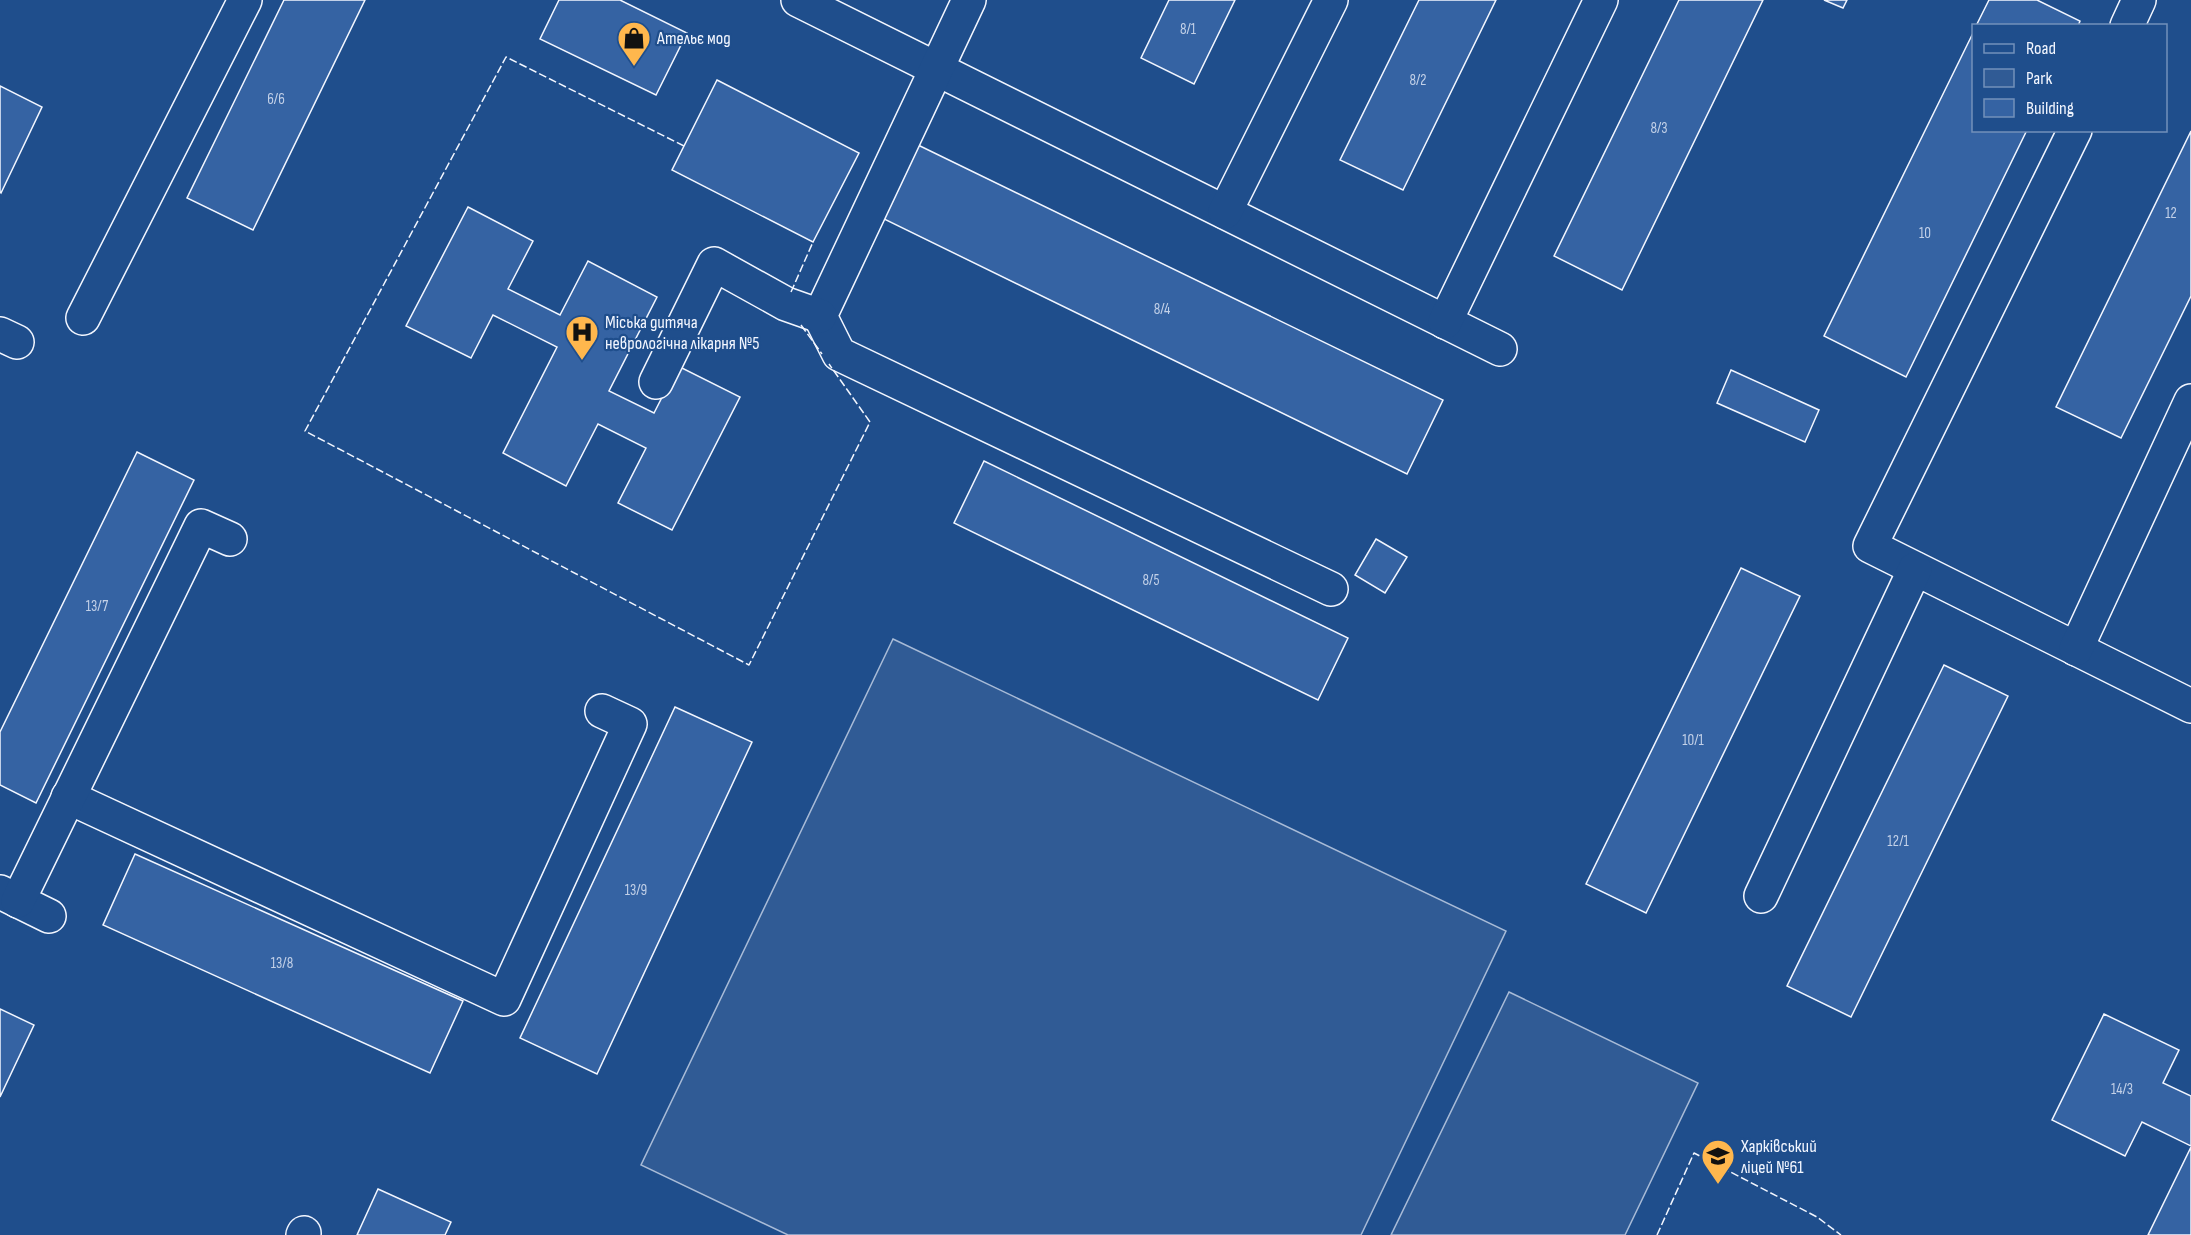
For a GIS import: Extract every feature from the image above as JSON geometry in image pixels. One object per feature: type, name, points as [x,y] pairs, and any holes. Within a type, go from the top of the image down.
[{"type":"street","points":[[83,318],[246,0]]},
{"type":"street","points":[[798,0],[1500,349]]},
{"type":"street","points":[[820,316],[969,0]]},
{"type":"street","points":[[1225,212],[1331,0]]},
{"type":"street","points":[[1445,322],[1601,0]]},
{"type":"street","points":[[2128,24],[2139,0]]},
{"type":"street","points":[[2074,132],[1870,546],[2191,706]]},
{"type":"street","points":[[656,382],[714,264],[786,303],[820,316],[839,354],[1331,589]]},
{"type":"street","points":[[2076,649],[2191,401]]},
{"type":"street","points":[[49,916],[9,896],[68,797],[201,526],[230,539]]},
{"type":"street","points":[[1761,896],[1914,569]]},
{"type":"street","points":[[68,797],[504,999],[630,724],[602,711]]},
{"type":"green space","points":[[893,639],[1506,931],[1361,1235],[788,1235],[641,1165]]},
{"type":"green space","points":[[1509,992],[1698,1083],[1625,1235],[1391,1235]]},
{"type":"building","points":[[284,0],[365,0],[253,230],[187,198]]},
{"type":"building","name":"Ательє мод","points":[[559,0],[620,0],[687,33],[656,95],[540,39]]},
{"type":"building","points":[[1169,0],[1235,0],[1194,84],[1141,58]]},
{"type":"building","points":[[1419,0],[1496,0],[1403,190],[1340,160]]},
{"type":"building","points":[[1679,0],[1763,0],[1622,290],[1554,256]]},
{"type":"building","points":[[1824,0],[1847,0],[1843,8]]},
{"type":"building","points":[[1989,0],[2037,0],[2080,21],[2079,24],[1977,24]]},
{"type":"building","points":[[1972,35],[1972,132],[2026,132],[1906,377],[1824,336]]},
{"type":"building","points":[[717,80],[859,153],[813,242],[672,170]]},
{"type":"building","points":[[0,86],[42,107],[1,193],[0,192]]},
{"type":"building","points":[[2191,131],[2191,296],[2121,438],[2056,407]]},
{"type":"building","points":[[918,145],[1443,400],[1407,474],[882,218]]},
{"type":"building","points":[[468,207],[533,241],[508,289],[560,315],[588,261],[657,297],[609,391],[654,413],[678,366],[740,397],[672,530],[618,503],[646,448],[598,424],[566,486],[503,453],[557,347],[493,315],[471,358],[406,326]]},
{"type":"building","points":[[1731,370],[1819,410],[1805,442],[1717,403]]},
{"type":"building","points":[[137,452],[194,480],[36,803],[0,785],[0,732]]},
{"type":"building","points":[[984,461],[1348,638],[1318,700],[954,523]]},
{"type":"building","points":[[1376,539],[1407,557],[1385,593],[1355,575]]},
{"type":"building","points":[[1741,568],[1800,596],[1646,913],[1586,884]]},
{"type":"building","points":[[1944,665],[2008,696],[1851,1017],[1787,986]]},
{"type":"building","points":[[675,707],[752,742],[597,1074],[520,1038]]},
{"type":"building","points":[[135,854],[463,1001],[430,1073],[103,925]]},
{"type":"building","points":[[0,1009],[34,1025],[0,1097]]},
{"type":"building","points":[[2104,1014],[2179,1050],[2163,1083],[2191,1096],[2191,1146],[2142,1122],[2125,1156],[2052,1120]]},
{"type":"building","points":[[2191,1147],[2191,1235],[2148,1235]]},
{"type":"building","points":[[378,1189],[451,1222],[445,1235],[357,1235]]},
{"type":"fence","points":[[684,146],[506,57],[305,431],[749,665],[870,422],[829,364]]},
{"type":"fence","points":[[791,292],[813,242]]},
{"type":"fence","points":[[801,325],[822,354]]},
{"type":"fence","points":[[1657,1235],[1694,1153],[1817,1217],[1841,1235]]},
{"type":"place","name":"Ательє мод","points":[[634,67]]},
{"type":"place","name":"Міська дитяча неврологічна лікарня №5","points":[[582,361]]},
{"type":"place","name":"Харківський ліцей №61","points":[[1718,1185]]}]
